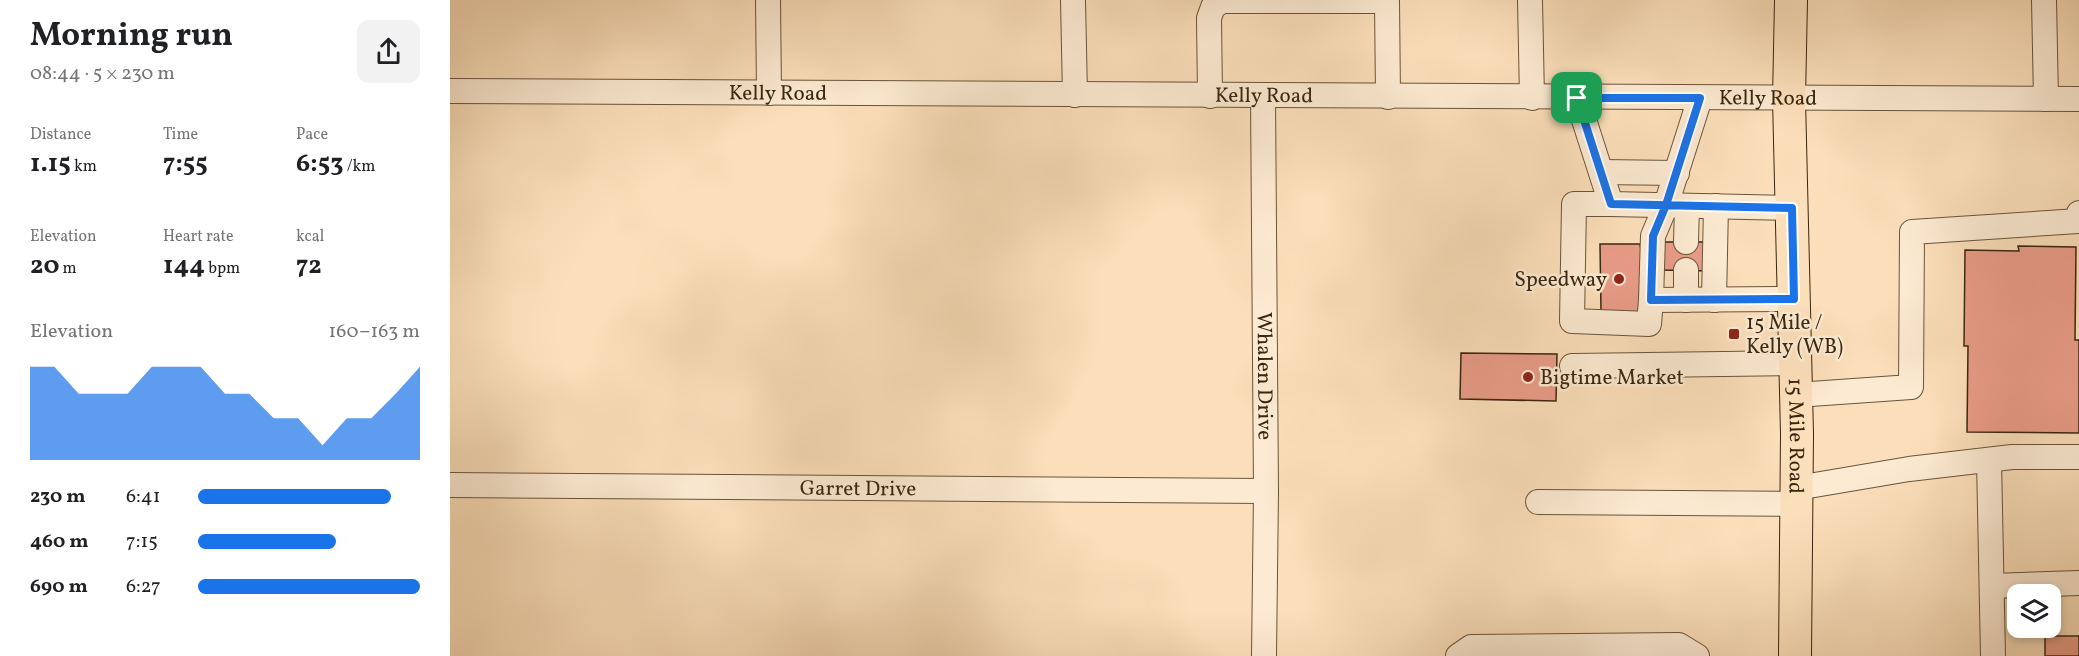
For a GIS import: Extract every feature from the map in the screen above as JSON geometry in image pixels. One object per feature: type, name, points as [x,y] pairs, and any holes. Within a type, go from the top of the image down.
[{"type":"main road","name":"15 Mile Road","points":[[1791,0],[1789,99],[1797,496],[1795,656]]},
{"type":"street","points":[[768,0],[769,93]]},
{"type":"street","points":[[1073,0],[1075,95]]},
{"type":"street","points":[[1210,96],[1209,18],[1213,7],[1222,1],[1387,0],[1388,97]]},
{"type":"street","points":[[1530,0],[1532,98]]},
{"type":"street","points":[[2044,0],[2046,99]]},
{"type":"street","name":"Kelly Road","points":[[450,91],[2079,99]]},
{"type":"street","name":"Whalen Drive","points":[[1263,96],[1266,491],[1264,656]]},
{"type":"street","points":[[1577,98],[1611,204]]},
{"type":"street","points":[[1686,242],[1676,205],[1677,173],[1700,98]]},
{"type":"street","points":[[1601,172],[1677,173]]},
{"type":"street","points":[[1676,205],[1653,236],[1649,324],[1572,321],[1574,204],[1676,205],[1792,208]]},
{"type":"street","points":[[1714,300],[1716,206]]},
{"type":"street","points":[[1796,395],[1911,387],[1912,232],[2078,221],[2079,213]]},
{"type":"street","points":[[1686,270],[1686,300]]},
{"type":"street","points":[[1651,300],[1794,299]]},
{"type":"street","points":[[1572,366],[1796,363]]},
{"type":"street","points":[[1538,502],[1797,496],[1909,469],[1989,460],[2079,457]]},
{"type":"street","points":[[1989,460],[1994,656]]},
{"type":"street","name":"Garret Drive","points":[[450,485],[1266,491]]},
{"type":"street","points":[[1992,586],[2079,583]]},
{"type":"street","points":[[1458,656],[1471,647],[1679,645],[1696,656]]},
{"type":"building","points":[[1660,242],[1710,242],[1710,271],[1660,270]]},
{"type":"building","points":[[1600,244],[1640,244],[1645,278],[1640,314],[1601,312]]},
{"type":"building","points":[[2018,246],[2076,247],[2075,340],[2079,340],[2079,433],[1967,432],[1968,346],[1964,346],[1965,250],[2019,251]]},
{"type":"building","points":[[1461,353],[1557,354],[1556,401],[1460,399]]},
{"type":"building","points":[[2079,636],[2079,656],[2045,656],[2045,638]]},
{"type":"place","name":"Speedway","points":[[1619,279]]},
{"type":"place","name":"15 Mile / Kelly (WB)","points":[[1734,334]]},
{"type":"place","name":"Bigtime Market","points":[[1528,377]]},
{"type":"route","points":[[1577,98],[1611,204],[1666,205],[1716,206],[1792,208],[1794,299],[1651,300],[1653,236],[1666,205],[1677,173],[1700,98],[1577,98]]}]
